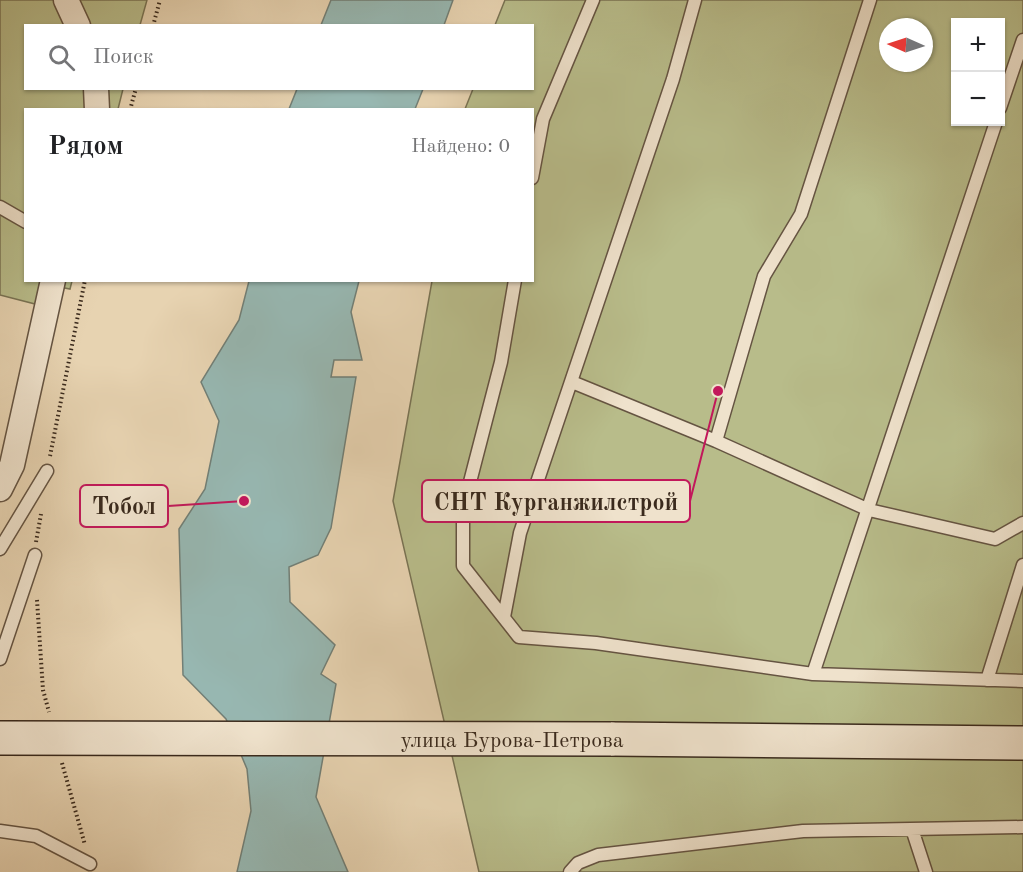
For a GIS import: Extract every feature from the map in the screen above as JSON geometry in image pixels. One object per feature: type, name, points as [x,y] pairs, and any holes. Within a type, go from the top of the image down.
[{"type":"main road","name":"улица Бурова-Петрова","points":[[0,738],[611,739],[1023,743]]},
{"type":"street","points":[[66,0],[77,24]]},
{"type":"street","points":[[96,90],[97,108]]},
{"type":"street","points":[[0,489],[12,465],[53,282]]},
{"type":"lane","points":[[534,167],[543,119],[593,0]]},
{"type":"lane","points":[[504,617],[520,532],[673,79],[695,0]]},
{"type":"lane","points":[[716,441],[764,276],[801,214],[870,0]]},
{"type":"lane","points":[[1005,93],[1023,40]]},
{"type":"lane","points":[[813,674],[995,126]]},
{"type":"lane","points":[[0,207],[24,221]]},
{"type":"lane","points":[[515,282],[501,362],[463,509],[463,566],[519,636],[596,643],[813,674],[1023,681]]},
{"type":"lane","points":[[572,382],[716,441],[869,510],[995,539],[1023,524]]},
{"type":"lane","points":[[0,549],[47,471]]},
{"type":"lane","points":[[0,659],[35,555]]},
{"type":"lane","points":[[987,680],[1023,565]]},
{"type":"lane","points":[[570,872],[578,863],[598,855],[803,831],[1023,827]]},
{"type":"lane","points":[[912,829],[926,872]]},
{"type":"lane","points":[[0,831],[36,837],[90,864]]},
{"type":"path","points":[[154,24],[160,0]]},
{"type":"path","points":[[131,108],[135,90]]},
{"type":"path","points":[[52,723],[43,690],[35,555],[47,471],[85,282]]},
{"type":"path","points":[[60,755],[90,864]]},
{"type":"green space","points":[[0,0],[147,0],[140,24],[24,24],[24,90],[123,90],[118,108],[24,108],[24,282],[72,282],[70,289],[45,284],[39,305],[0,295]]},
{"type":"green space","points":[[505,0],[1023,0],[1023,872],[479,872],[393,501],[432,282],[534,282],[534,108],[465,108],[473,90],[534,90],[534,24],[495,24]]},
{"type":"water","points":[[331,0],[453,0],[444,24],[321,24]]},
{"type":"water","points":[[296,90],[423,90],[415,108],[289,108]]},
{"type":"water","points":[[249,282],[359,282],[351,312],[362,360],[334,360],[331,377],[356,377],[331,528],[318,555],[289,567],[290,602],[335,645],[321,674],[336,684],[316,797],[348,872],[237,872],[251,811],[247,769],[226,719],[183,675],[179,529],[205,489],[219,421],[201,382],[239,320]]},
{"type":"place","name":"СНТ Курганжилстрой","points":[[718,391]]},
{"type":"place","name":"Тобол","points":[[244,501]]}]
